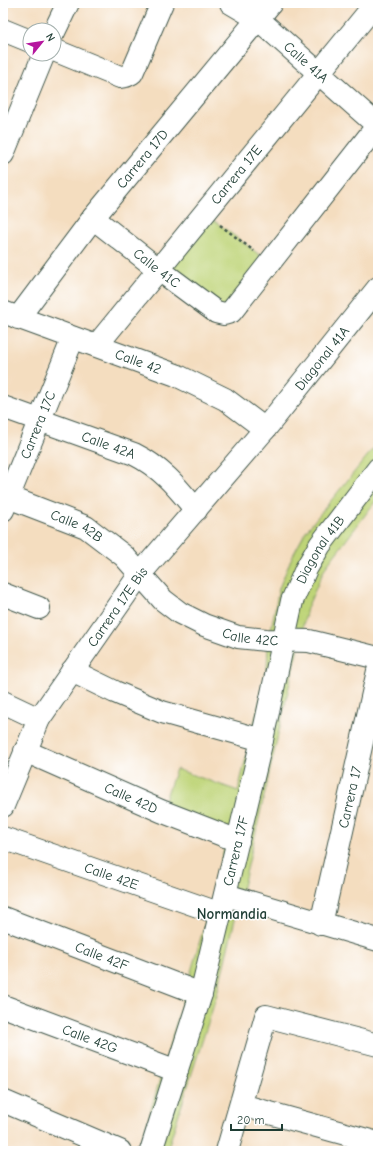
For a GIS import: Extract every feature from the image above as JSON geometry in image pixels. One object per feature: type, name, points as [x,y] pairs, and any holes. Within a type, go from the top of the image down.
[{"type":"street","points":[[59,22],[68,3]]},
{"type":"street","points":[[62,53],[120,77],[132,73],[162,3]]},
{"type":"street","name":"Calle 41A","points":[[231,3],[264,11],[320,73],[378,125]]},
{"type":"street","name":"Carrera 17E","points":[[97,345],[376,3]]},
{"type":"street","name":"Carrera 17D","points":[[11,315],[264,11]]},
{"type":"street","points":[[3,30],[22,38]]},
{"type":"street","points":[[3,154],[41,62]]},
{"type":"street","points":[[269,262],[378,125]]},
{"type":"street","name":"Calle 41C","points":[[92,218],[216,312],[224,314],[231,312],[269,262]]},
{"type":"street","name":"Diagonal 41A","points":[[265,429],[378,288]]},
{"type":"street","name":"Calle 42","points":[[11,315],[176,375],[225,400],[265,429]]},
{"type":"street","name":"Carrera 17C","points":[[5,501],[73,338]]},
{"type":"street","name":"Calle 42A","points":[[3,407],[134,454],[151,462],[165,474],[196,510]]},
{"type":"street","name":"Carrera 17E Bis","points":[[3,806],[39,719],[72,671],[140,574],[265,429]]},
{"type":"street","name":"Diagonal 41B","points":[[284,641],[292,601],[306,569],[320,545],[378,469]]},
{"type":"street","name":"Calle 42B","points":[[5,501],[86,527],[124,556],[140,574]]},
{"type":"street","name":"Calle 42C","points":[[140,574],[163,600],[180,613],[204,626],[238,637],[284,641],[309,641],[378,658]]},
{"type":"street","points":[[3,594],[39,608]]},
{"type":"street","name":"Carrera 17F","points":[[151,1151],[201,994],[262,740],[284,641]]},
{"type":"street","points":[[72,671],[162,712],[262,740]]},
{"type":"street","name":"Carrera 17","points":[[321,924],[378,671]]},
{"type":"street","points":[[3,702],[39,719]]},
{"type":"street","name":"Calle 42D","points":[[25,751],[161,811],[238,842]]},
{"type":"street","name":"Calle 42E","points":[[3,838],[223,904],[321,924],[378,940]]},
{"type":"street","name":"Calle 42F","points":[[3,918],[201,994]]},
{"type":"street","name":"Calle 42G","points":[[3,1006],[177,1071]]},
{"type":"street","points":[[227,1151],[266,1016],[378,1044]]},
{"type":"street","points":[[3,1101],[120,1151]]},
{"type":"street","points":[[241,1105],[378,1143]]},
{"type":"path","points":[[204,213],[269,262]]},
{"type":"green space","points":[[204,213],[269,262],[231,312],[158,269]]},
{"type":"green space","points":[[378,443],[378,498],[325,568],[307,608],[216,998],[167,1151],[139,1151],[212,899],[227,837],[161,811],[176,769],[238,791],[267,670],[268,645],[279,588],[292,557],[306,531]]},
{"type":"district","name":"Normandia","points":[[232,914]]}]
